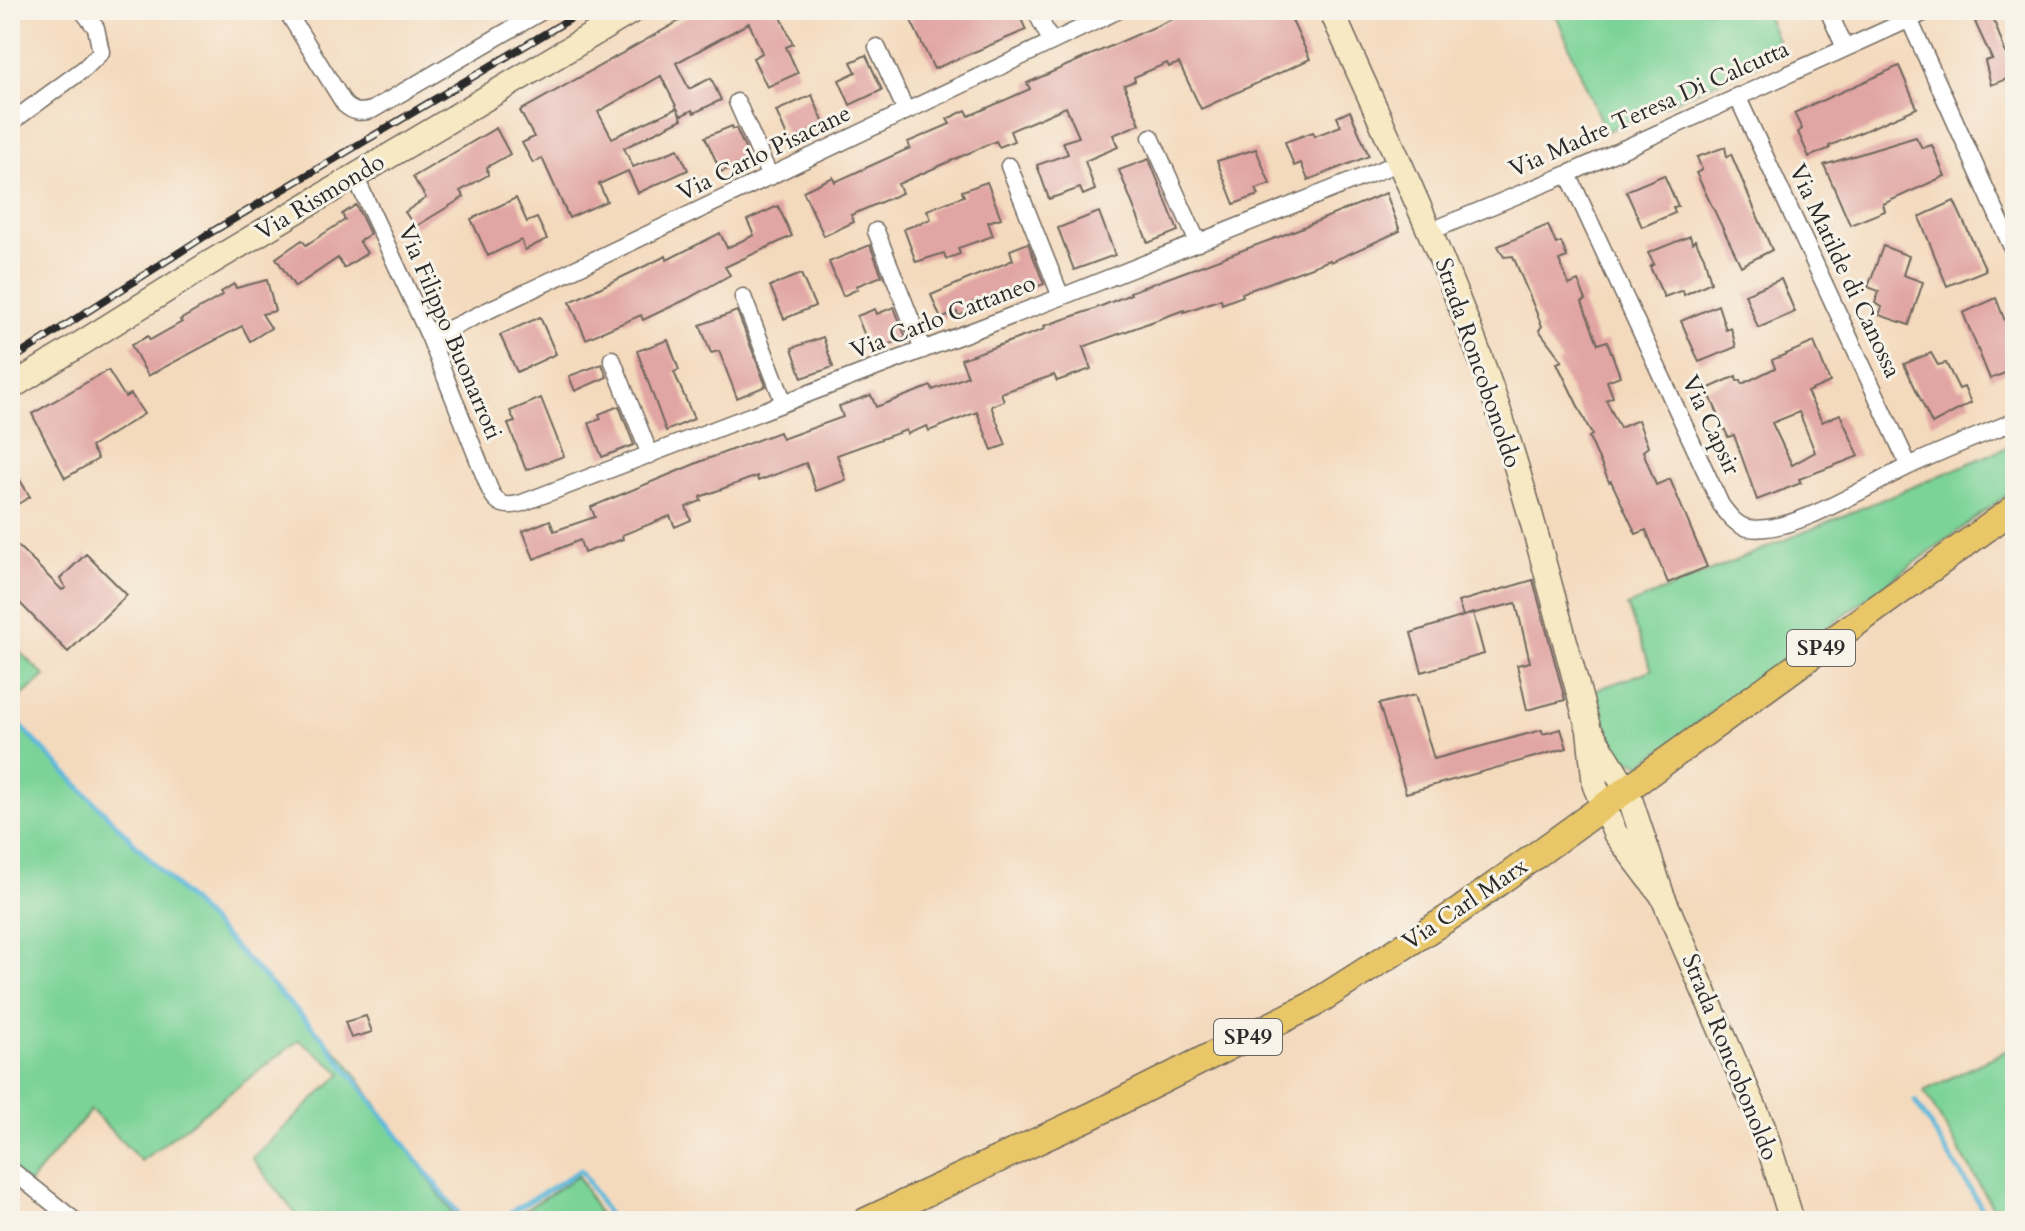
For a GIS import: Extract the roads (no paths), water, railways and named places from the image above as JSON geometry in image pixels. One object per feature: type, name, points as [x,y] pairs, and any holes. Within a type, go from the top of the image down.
[{"type":"main road","name":"Via Carl Marx","points":[[866,1221],[1091,1116],[1312,1005],[1459,911],[2015,508]]},
{"type":"street","points":[[10,123],[85,68],[101,52],[96,28],[82,10]]},
{"type":"street","points":[[286,10],[345,105],[352,111],[362,113],[544,10]]},
{"type":"street","name":"Via Rismondo","points":[[10,388],[208,264],[634,10]]},
{"type":"street","points":[[1035,10],[1051,41]]},
{"type":"street","name":"Via Carlo Pisacane","points":[[430,338],[1119,10]]},
{"type":"street","name":"Strada Roncobonoldo","points":[[1331,10],[1431,231],[1490,385],[1589,730],[1595,786],[1615,833],[1662,895]]},
{"type":"street","points":[[1828,10],[1845,48]]},
{"type":"street","name":"Via Madre Teresa Di Calcutta","points":[[1431,231],[1568,174],[1930,10]]},
{"type":"street","points":[[1909,19],[2009,228],[2015,254]]},
{"type":"street","points":[[877,47],[906,111]]},
{"type":"street","name":"Via Matilde di Canossa","points":[[1737,96],[1909,466]]},
{"type":"street","points":[[737,102],[770,177]]},
{"type":"street","points":[[1151,137],[1198,243]]},
{"type":"street","name":"Via Carlo Cattaneo","points":[[503,505],[522,503],[650,455],[1398,163]]},
{"type":"street","points":[[1009,166],[1061,297]]},
{"type":"street","name":"Via Capsir","points":[[1568,174],[1721,505],[1742,526],[1751,529],[1777,527],[1802,519],[1909,466],[2015,421]]},
{"type":"street","name":"Via Filippo Buonarroti","points":[[355,176],[430,338],[490,490],[503,505]]},
{"type":"street","points":[[876,231],[923,350]]},
{"type":"street","points":[[743,297],[784,403]]},
{"type":"street","points":[[612,359],[650,455]]},
{"type":"street","name":"Strada Roncobonoldo","points":[[1589,730],[1627,790],[1662,895],[1763,1127],[1792,1221]]},
{"type":"street","points":[[10,1169],[75,1221]]},
{"type":"waterway","points":[[10,715],[322,1037],[464,1221]]},
{"type":"waterway","points":[[1915,1101],[1990,1221]]},
{"type":"waterway","points":[[496,1221],[581,1170],[612,1221]]},
{"type":"railway","points":[[10,361],[205,236],[585,10]]}]
